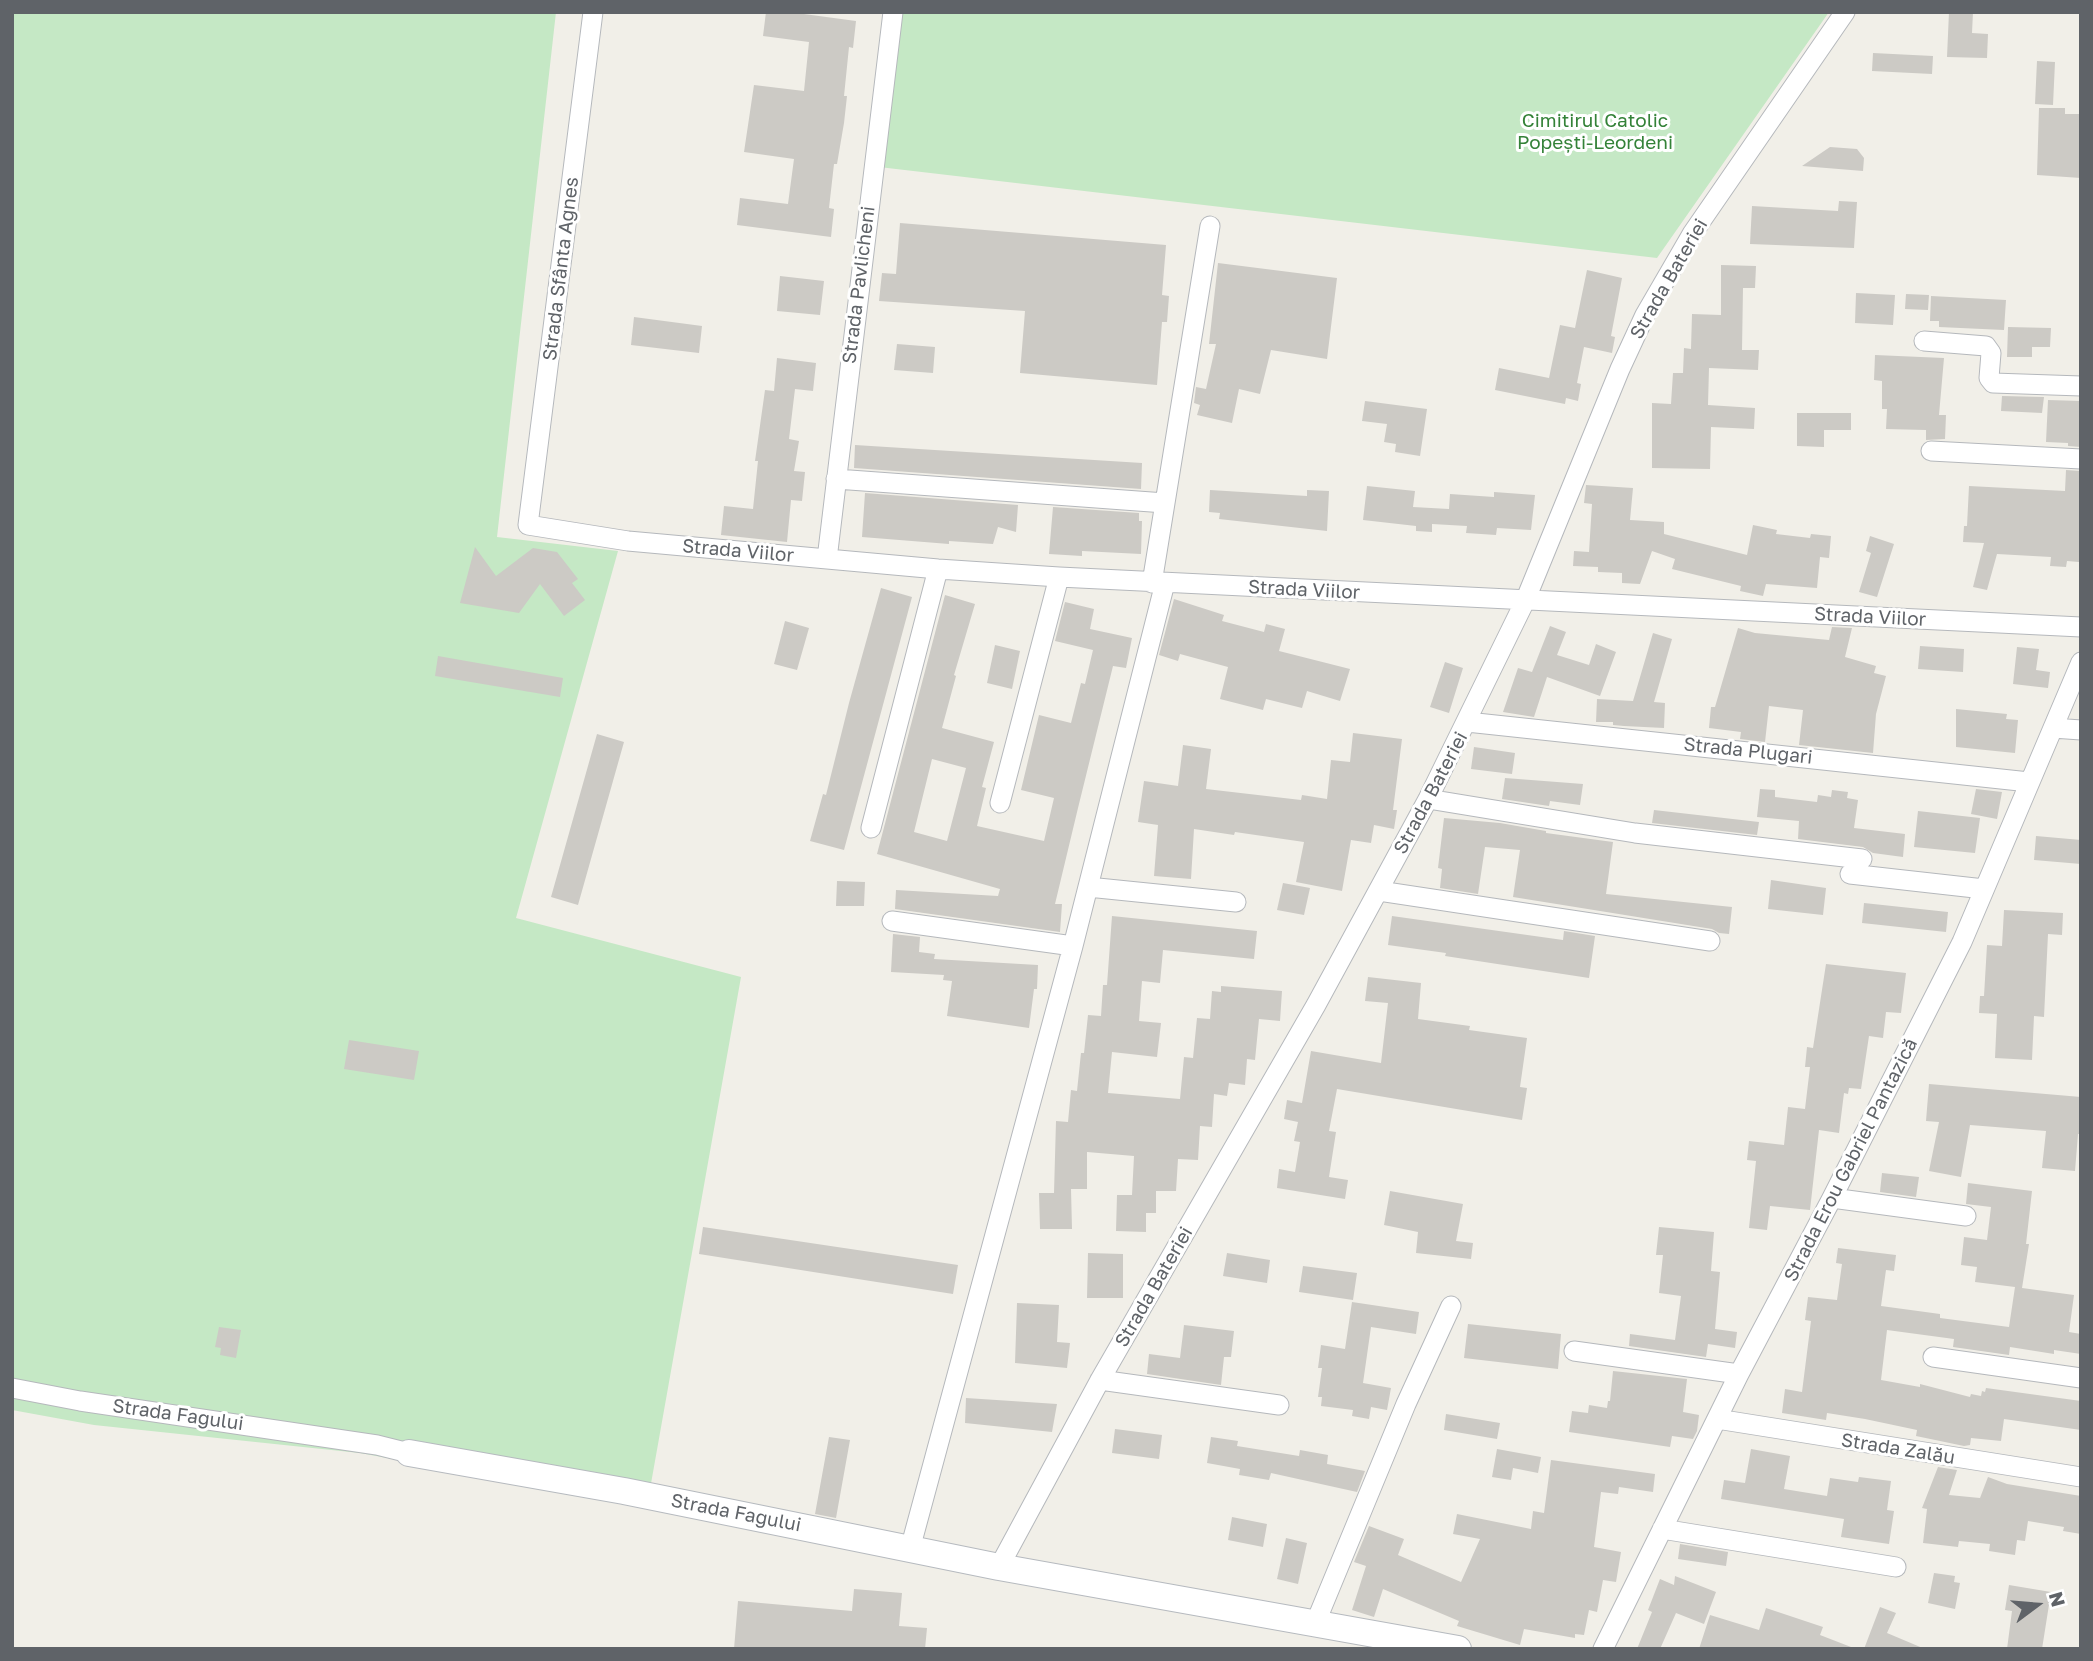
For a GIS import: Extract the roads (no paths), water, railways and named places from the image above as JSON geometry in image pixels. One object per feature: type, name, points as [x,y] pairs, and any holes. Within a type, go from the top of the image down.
[{"type":"street","name":"Strada Sfânta Agnes","points":[[528,525],[593,12]]},
{"type":"street","name":"Strada Pavlicheni","points":[[827,559],[893,12]]},
{"type":"street","name":"Strada Bateriei","points":[[999,1567],[1100,1380],[1379,891],[1428,799],[1525,601],[1620,369],[1651,304],[1692,234],[1845,12]]},
{"type":"street","points":[[910,1549],[1073,946],[1158,583],[1165,503],[1210,226]]},
{"type":"street","points":[[1924,341],[1986,345],[1991,353],[1989,378],[1993,383],[2081,386]]},
{"type":"street","points":[[1931,451],[2081,459]]},
{"type":"street","points":[[836,479],[1165,503]]},
{"type":"street","name":"Strada Viilor","points":[[528,525],[628,541],[938,569],[1158,583],[2081,627]]},
{"type":"street","points":[[871,828],[938,569]]},
{"type":"street","points":[[1000,803],[1059,576]]},
{"type":"street","name":"Strada Erou Gabriel Pantazică","points":[[1603,1649],[1739,1374],[1927,1014],[1984,889],[2081,662]]},
{"type":"street","name":"Strada Plugari","points":[[1467,722],[2029,782]]},
{"type":"street","points":[[2053,728],[2081,730]]},
{"type":"street","points":[[1428,799],[1984,889]]},
{"type":"street","points":[[1088,887],[1236,902]]},
{"type":"street","points":[[1379,891],[1710,941]]},
{"type":"street","points":[[892,921],[1073,946]]},
{"type":"street","points":[[1832,1198],[1966,1216]]},
{"type":"street","points":[[1315,1624],[1406,1404],[1451,1307]]},
{"type":"street","points":[[1574,1351],[1739,1374]]},
{"type":"street","points":[[1933,1357],[2081,1378]]},
{"type":"street","points":[[1100,1380],[1279,1405]]},
{"type":"street","name":"Strada Fagului","points":[[12,1388],[79,1401],[377,1445],[624,1491],[999,1567],[1458,1649]]},
{"type":"street","name":"Strada Zalău","points":[[1717,1419],[2081,1477]]},
{"type":"street","points":[[1662,1529],[1896,1567]]},
{"type":"park label","name":"Cimitirul Catolic Popești-Leordeni","points":[[1595,132]]}]
